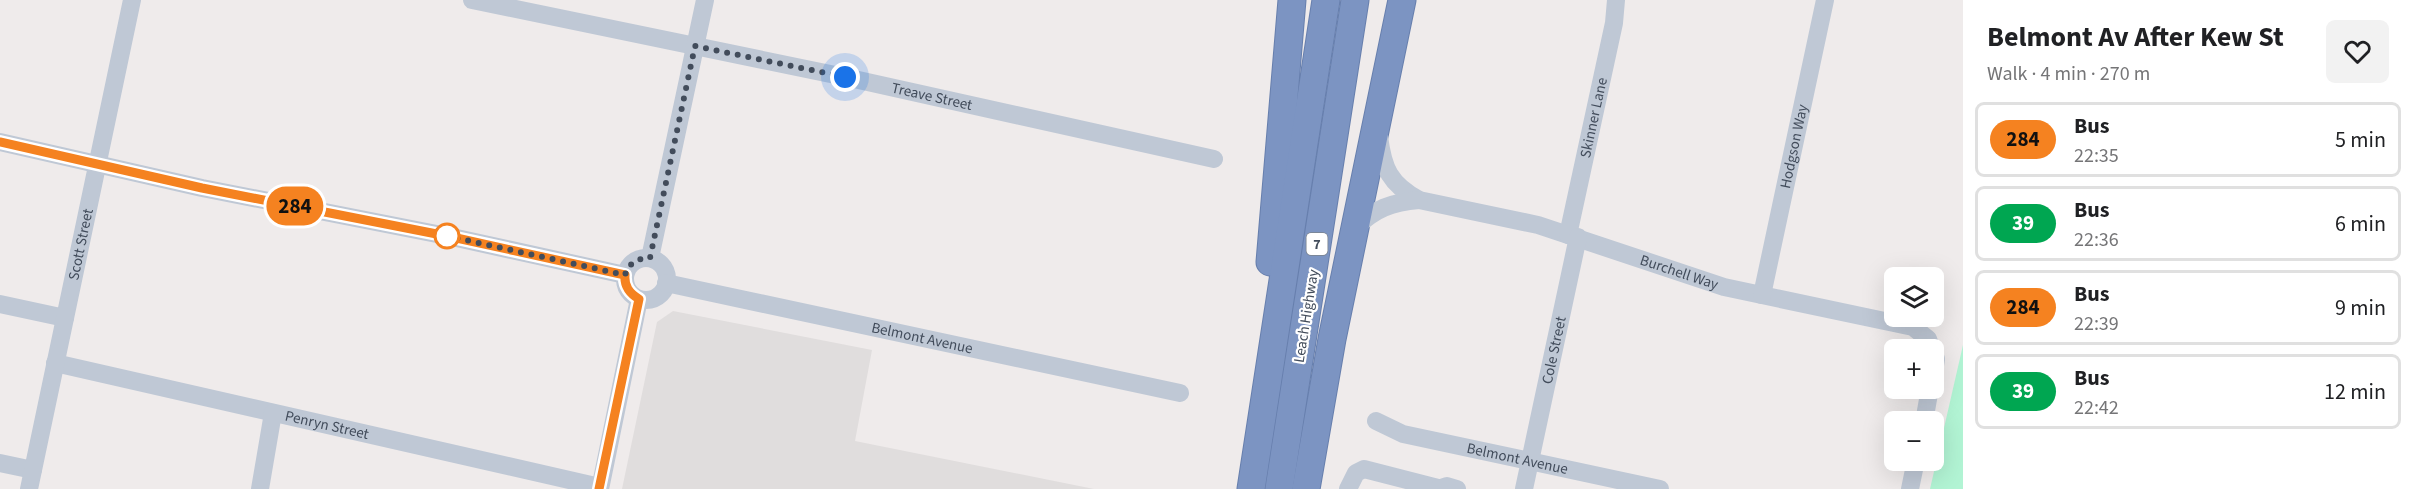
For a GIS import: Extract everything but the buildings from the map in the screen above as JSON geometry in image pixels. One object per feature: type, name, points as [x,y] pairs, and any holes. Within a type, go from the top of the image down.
[{"type":"highway","points":[[1251,486],[1292,0]]},
{"type":"highway","name":"Leach Highway","points":[[1251,486],[1326,0]]},
{"type":"highway","name":"Leach Highway","points":[[1279,489],[1354,0]]},
{"type":"highway","name":"7","points":[[1306,489],[1332,339],[1402,0]]},
{"type":"street","name":"Scott Street","points":[[29,489],[132,0]]},
{"type":"street","name":"Treave Street","points":[[472,0],[845,77],[1214,159]]},
{"type":"street","points":[[650,258],[705,0]]},
{"type":"street","name":"Skinner Lane","points":[[1573,236],[1614,23],[1616,0]]},
{"type":"street","name":"Hodgson Way","points":[[1762,295],[1825,0]]},
{"type":"street","name":"Burchell Way","points":[[1378,119],[1382,156],[1390,176],[1402,190],[1419,200],[1538,225],[1724,287],[1913,327],[1928,339]]},
{"type":"street","points":[[0,142],[202,188],[452,237],[625,275]]},
{"type":"street","name":"Burchell Way","points":[[1355,228],[1364,218],[1380,208],[1419,200]]},
{"type":"street","name":"Cole Street","points":[[1524,489],[1573,236]]},
{"type":"street","points":[[650,258],[661,264],[667,276],[659,295],[653,299],[639,299],[629,292],[625,275],[631,263],[650,258]]},
{"type":"street","name":"Belmont Avenue","points":[[666,283],[1180,393]]},
{"type":"street","points":[[600,488],[639,299]]},
{"type":"street","points":[[0,304],[65,318]]},
{"type":"street","name":"Penryn Street","points":[[55,363],[600,488]]},
{"type":"street","points":[[260,489],[273,413]]},
{"type":"street","name":"Belmont Avenue","points":[[1376,421],[1403,434],[1660,489]]},
{"type":"street","points":[[0,463],[33,470]]},
{"type":"street","points":[[1348,489],[1356,473],[1364,469],[1438,489],[1447,486],[1457,489]]},
{"type":"street","points":[[1910,489],[1914,471]]},
{"type":"shaded area","points":[[673,311],[872,350],[855,441],[1094,489],[622,489],[657,322]]},
{"type":"green space","points":[[1963,345],[1963,489],[1930,489],[1934,471],[1944,471],[1944,428]]},
{"type":"bus line","name":"284","points":[[0,142],[202,188],[452,237],[625,275],[629,292],[639,299],[599,489]]},
{"type":"route","points":[[447,236],[625,275],[631,263],[650,258],[695,46],[845,77]]}]
